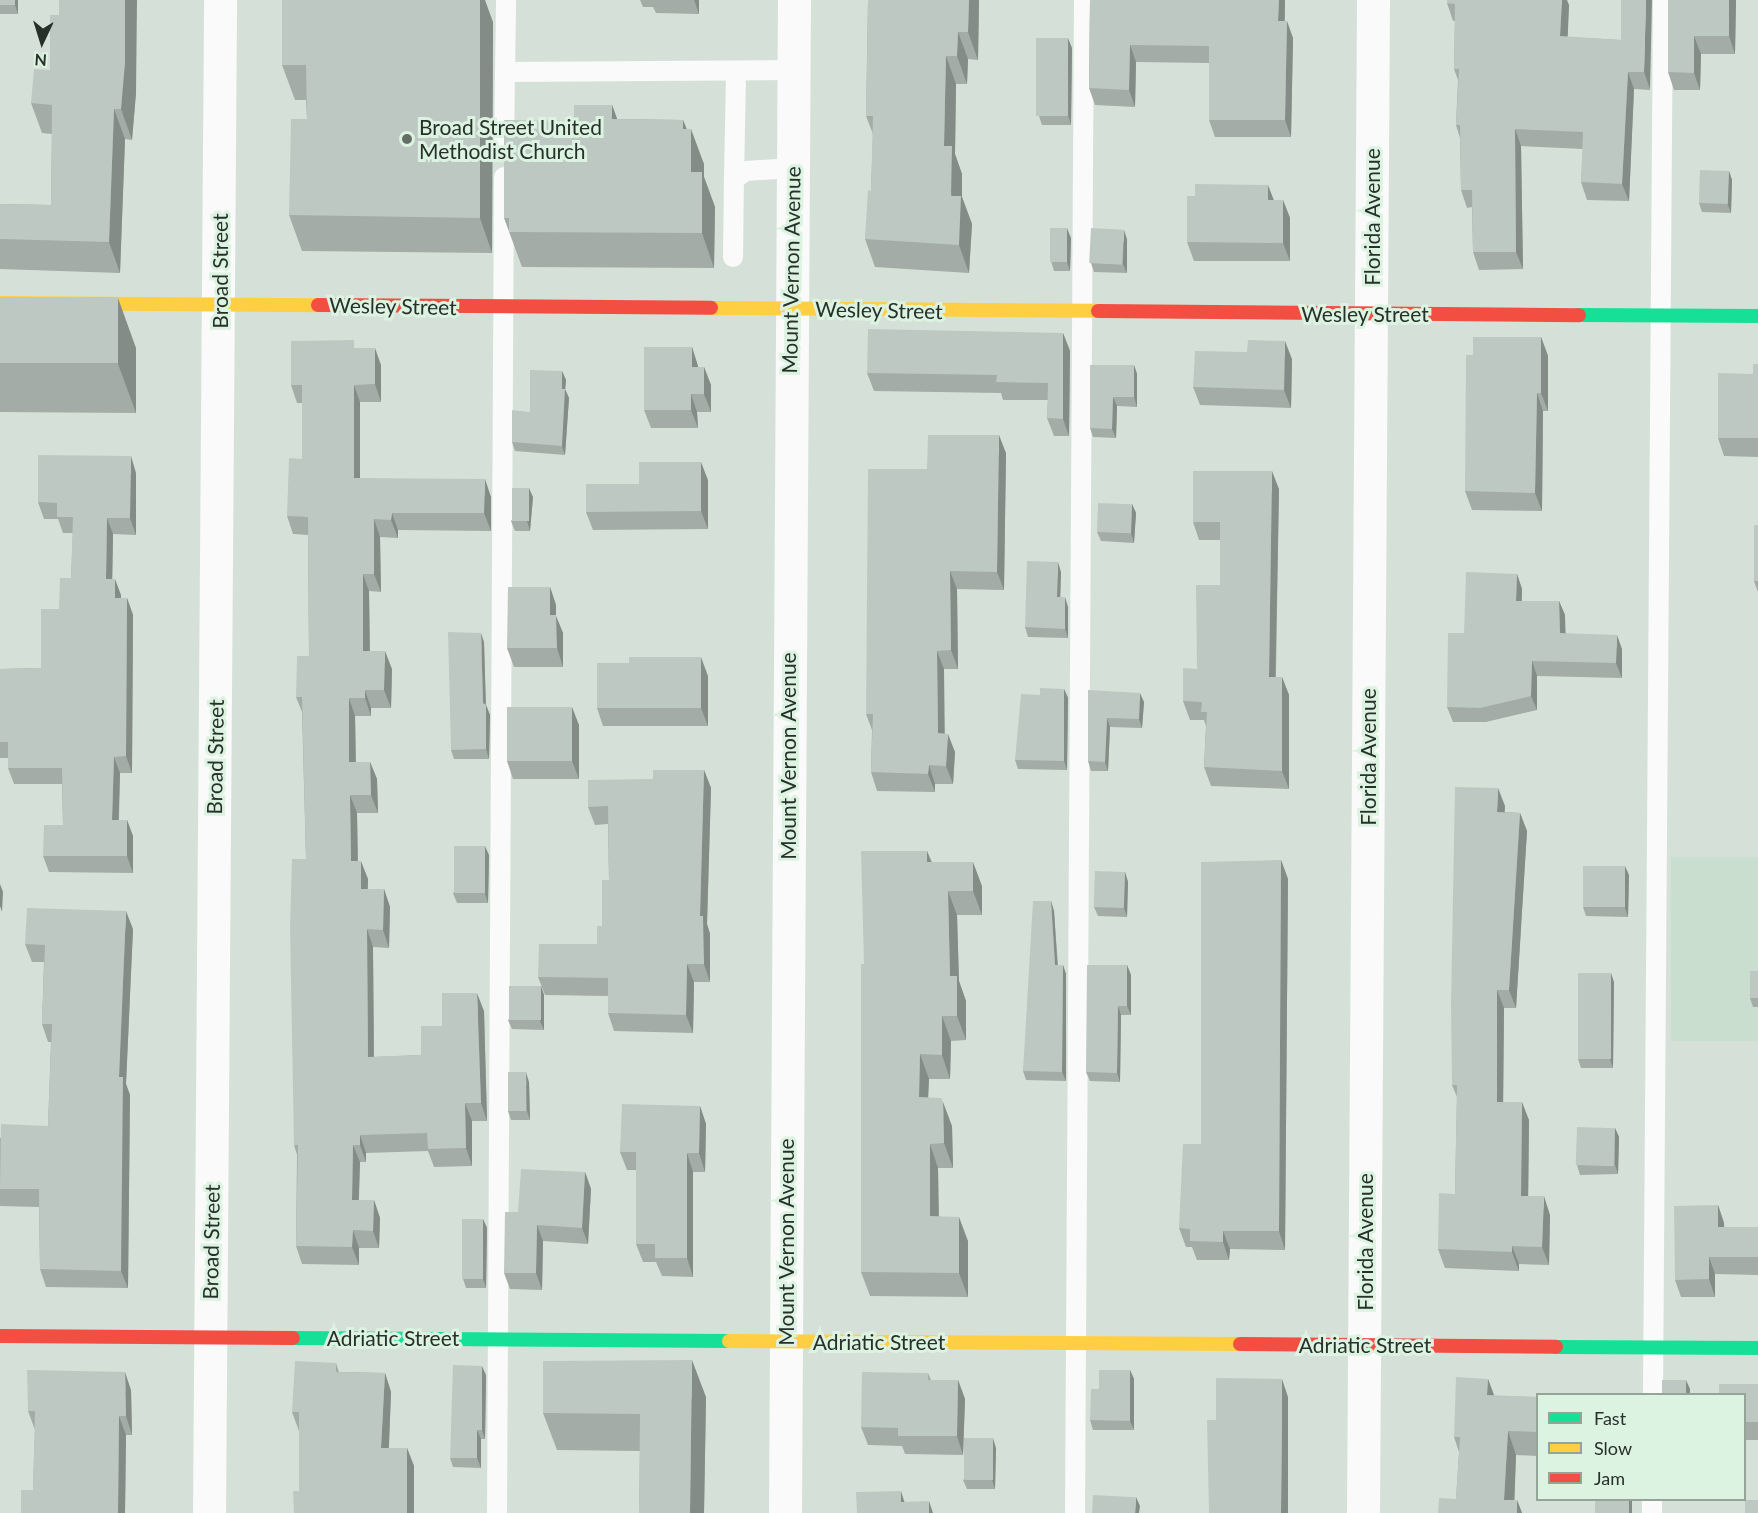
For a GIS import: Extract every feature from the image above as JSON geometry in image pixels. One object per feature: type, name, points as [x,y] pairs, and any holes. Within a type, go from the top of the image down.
[{"type":"street","name":"Broad Street","points":[[209,1513],[220,305],[220,0]]},
{"type":"street","name":"Mount Vernon Avenue","points":[[785,1513],[790,309],[795,0]]},
{"type":"street","name":"Florida Avenue","points":[[1363,1513],[1373,0]]},
{"type":"street","name":"Wesley Street","points":[[0,303],[1758,316]]},
{"type":"street","name":"Adriatic Street","points":[[0,1336],[1758,1348]]},
{"type":"lane","points":[[497,1513],[506,0]]},
{"type":"lane","points":[[1075,1513],[1084,312],[1084,0]]},
{"type":"lane","points":[[1653,1393],[1663,0]]},
{"type":"lane","points":[[505,72],[794,70]]},
{"type":"lane","points":[[733,257],[736,71]]},
{"type":"lane","points":[[734,179],[746,171],[792,168]]},
{"type":"shaded area","points":[[1671,857],[1758,857],[1758,1041],[1671,1041]]},
{"type":"building","points":[[0,0],[15,0],[15,5],[0,5]]},
{"type":"building","points":[[59,0],[125,0],[125,63],[121,109],[114,109],[109,242],[0,239],[0,204],[51,205],[52,105],[31,103],[34,69],[50,70],[50,15],[59,15]]},
{"type":"building","name":"Broad Street United Methodist Church","points":[[282,0],[480,0],[480,218],[289,215],[291,119],[307,119],[306,65],[282,65]]},
{"type":"building","points":[[868,0],[969,0],[968,32],[958,32],[957,56],[946,56],[944,146],[952,146],[951,196],[961,196],[959,245],[865,239],[868,190],[871,191],[873,116],[866,116]]},
{"type":"building","points":[[1090,0],[1279,0],[1278,21],[1287,21],[1285,120],[1209,120],[1209,46],[1130,45],[1129,90],[1089,88]]},
{"type":"building","points":[[1447,0],[1562,0],[1560,36],[1621,40],[1621,0],[1646,0],[1644,72],[1628,72],[1622,184],[1581,182],[1583,132],[1515,129],[1516,252],[1473,252],[1472,190],[1461,190],[1460,125],[1456,125],[1459,69],[1454,69],[1455,4],[1447,3]]},
{"type":"building","points":[[1668,0],[1729,0],[1729,36],[1694,36],[1694,73],[1668,72]]},
{"type":"building","points":[[1036,38],[1068,38],[1068,116],[1036,116]]},
{"type":"building","points":[[574,105],[612,105],[612,119],[683,120],[683,129],[691,129],[691,172],[702,172],[702,233],[509,232],[509,218],[504,218],[504,120],[574,121]]},
{"type":"building","points":[[1700,170],[1729,171],[1728,204],[1699,203]]},
{"type":"building","points":[[1195,184],[1268,185],[1268,200],[1283,200],[1283,243],[1187,242],[1187,196],[1195,196]]},
{"type":"building","points":[[1050,228],[1067,228],[1067,262],[1050,262]]},
{"type":"building","points":[[1091,228],[1124,230],[1122,265],[1089,263]]},
{"type":"building","points":[[0,297],[118,297],[118,363],[0,363]]},
{"type":"building","points":[[868,329],[1063,333],[1063,419],[1047,418],[1048,383],[996,382],[997,375],[867,373]]},
{"type":"building","points":[[1473,337],[1541,337],[1541,393],[1537,393],[1535,493],[1465,491],[1466,355],[1473,355]]},
{"type":"building","points":[[354,340],[354,348],[375,348],[375,384],[354,385],[354,478],[485,479],[484,513],[392,513],[391,520],[374,519],[374,574],[363,574],[363,651],[385,651],[384,690],[365,690],[365,698],[349,698],[349,762],[370,762],[371,795],[350,795],[351,861],[361,861],[361,889],[384,889],[383,930],[367,929],[368,1057],[421,1055],[421,1026],[442,1026],[442,993],[477,993],[481,1103],[465,1103],[466,1148],[428,1149],[427,1133],[360,1135],[360,1145],[353,1145],[352,1200],[374,1200],[373,1231],[353,1230],[352,1247],[296,1246],[298,1145],[294,1145],[290,927],[292,859],[306,859],[302,697],[296,697],[297,656],[309,656],[308,517],[287,516],[289,458],[302,459],[302,385],[291,385],[291,341]]},
{"type":"building","points":[[1248,340],[1285,341],[1284,390],[1193,387],[1195,351],[1247,352]]},
{"type":"building","points":[[644,347],[692,347],[692,367],[704,367],[704,394],[691,394],[691,410],[644,410]]},
{"type":"building","points":[[1753,364],[1758,364],[1758,438],[1718,438],[1718,373],[1753,374]]},
{"type":"building","points":[[1090,365],[1134,365],[1134,397],[1113,397],[1112,429],[1090,428]]},
{"type":"building","points":[[530,370],[562,371],[562,389],[565,389],[562,446],[512,442],[512,410],[530,412]]},
{"type":"building","points":[[928,435],[999,435],[997,572],[950,571],[951,650],[937,651],[938,733],[948,734],[946,766],[929,765],[928,774],[871,772],[873,714],[866,714],[868,469],[927,469]]},
{"type":"building","points":[[38,455],[131,456],[130,518],[107,518],[106,579],[115,579],[115,598],[127,598],[126,756],[114,757],[112,820],[127,820],[127,856],[43,856],[44,825],[63,825],[62,768],[8,768],[8,742],[0,742],[0,669],[41,668],[41,609],[59,609],[60,578],[71,578],[73,517],[57,517],[57,503],[38,502]]},
{"type":"building","points":[[639,462],[701,462],[701,511],[586,512],[586,484],[639,484]]},
{"type":"building","points":[[1193,471],[1272,471],[1269,677],[1282,677],[1282,771],[1204,767],[1207,712],[1201,712],[1202,702],[1183,701],[1183,668],[1197,669],[1196,585],[1220,585],[1220,522],[1193,522]]},
{"type":"building","points":[[512,488],[529,488],[529,521],[512,521]]},
{"type":"building","points":[[1098,503],[1132,504],[1131,533],[1097,532]]},
{"type":"building","points":[[1754,525],[1758,525],[1758,581],[1754,581]]},
{"type":"building","points":[[1027,561],[1058,562],[1057,597],[1065,597],[1065,629],[1025,627]]},
{"type":"building","points":[[1466,572],[1517,574],[1516,601],[1559,601],[1560,633],[1617,635],[1616,663],[1532,661],[1531,696],[1480,708],[1447,707],[1448,633],[1464,633]]},
{"type":"building","points":[[508,587],[550,587],[550,615],[556,615],[557,648],[507,648]]},
{"type":"building","points":[[448,632],[481,633],[483,703],[486,705],[486,749],[451,750]]},
{"type":"building","points":[[629,657],[701,657],[701,708],[597,708],[597,663],[629,663]]},
{"type":"building","points":[[1040,688],[1064,689],[1064,761],[1015,760],[1021,694],[1040,695]]},
{"type":"building","points":[[1088,690],[1140,693],[1139,719],[1107,718],[1105,762],[1088,761]]},
{"type":"building","points":[[507,707],[572,707],[572,761],[507,761]]},
{"type":"building","points":[[653,770],[704,770],[700,916],[703,916],[704,964],[687,964],[686,1015],[608,1013],[608,978],[538,977],[539,944],[597,944],[597,926],[602,926],[602,880],[609,880],[608,806],[588,807],[588,780],[653,779]]},
{"type":"building","points":[[1455,787],[1498,788],[1497,812],[1520,813],[1509,990],[1497,990],[1497,1102],[1522,1102],[1521,1196],[1544,1196],[1542,1247],[1512,1246],[1512,1252],[1438,1249],[1439,1193],[1455,1194],[1457,1085],[1452,1085],[1451,1005]]},
{"type":"building","points":[[454,846],[485,846],[485,893],[454,893]]},
{"type":"building","points":[[861,851],[927,851],[927,862],[973,862],[973,891],[948,891],[950,976],[957,976],[957,1016],[942,1016],[942,1055],[920,1054],[919,1097],[941,1098],[943,1102],[944,1143],[930,1144],[930,1216],[959,1217],[959,1273],[861,1272],[861,964],[864,964]]},
{"type":"building","points":[[1281,860],[1279,1231],[1223,1231],[1223,1242],[1190,1241],[1190,1229],[1179,1228],[1183,1144],[1201,1144],[1201,862]]},
{"type":"building","points":[[1583,866],[1625,866],[1625,907],[1583,907]]},
{"type":"building","points":[[1095,871],[1125,872],[1124,908],[1094,907]]},
{"type":"building","points":[[1033,901],[1051,901],[1055,965],[1063,965],[1062,1072],[1023,1071]]},
{"type":"building","points":[[27,908],[126,911],[119,1077],[123,1077],[121,1271],[40,1269],[39,1189],[0,1189],[1,1124],[48,1126],[52,1024],[42,1024],[45,945],[25,944]]},
{"type":"building","points":[[1087,965],[1127,965],[1127,1006],[1118,1006],[1117,1073],[1086,1072]]},
{"type":"building","points":[[1750,971],[1758,971],[1758,998],[1750,998]]},
{"type":"building","points":[[1578,973],[1611,973],[1611,1059],[1578,1059]]},
{"type":"building","points":[[509,986],[541,986],[541,1020],[509,1020]]},
{"type":"building","points":[[508,1072],[526,1072],[526,1111],[508,1111]]},
{"type":"building","points":[[622,1104],[700,1106],[699,1153],[687,1153],[687,1258],[655,1258],[655,1244],[636,1244],[636,1152],[620,1152]]},
{"type":"building","points":[[1577,1127],[1615,1128],[1614,1166],[1576,1165]]},
{"type":"building","points":[[521,1169],[585,1172],[582,1228],[537,1225],[536,1273],[504,1273],[505,1212],[518,1212]]},
{"type":"building","points":[[1718,1205],[1718,1227],[1758,1227],[1758,1257],[1709,1257],[1709,1279],[1675,1280],[1674,1206]]},
{"type":"building","points":[[462,1219],[483,1219],[483,1279],[462,1279]]},
{"type":"building","points":[[692,1360],[690,1513],[639,1513],[640,1414],[543,1413],[543,1361]]},
{"type":"building","points":[[295,1361],[336,1363],[336,1372],[385,1373],[381,1448],[407,1448],[407,1513],[294,1513],[293,1491],[299,1491],[299,1412],[292,1412]]},
{"type":"building","points":[[453,1365],[482,1366],[482,1430],[477,1430],[477,1458],[450,1458]]},
{"type":"building","points":[[27,1370],[125,1372],[126,1416],[119,1416],[118,1513],[21,1513],[21,1490],[33,1490],[35,1411],[28,1411]]},
{"type":"building","points":[[1099,1370],[1130,1370],[1130,1421],[1090,1420],[1091,1389],[1099,1389]]},
{"type":"building","points":[[862,1372],[928,1373],[928,1380],[958,1380],[957,1436],[898,1436],[898,1428],[861,1427]]},
{"type":"building","points":[[1456,1377],[1488,1379],[1487,1395],[1536,1397],[1536,1432],[1508,1431],[1504,1500],[1517,1500],[1517,1513],[1438,1513],[1439,1498],[1456,1499],[1460,1437],[1454,1437]]},
{"type":"building","points":[[1216,1378],[1282,1379],[1281,1513],[1209,1513],[1207,1420],[1216,1420]]},
{"type":"building","points":[[1662,1380],[1686,1380],[1686,1393],[1662,1393]]},
{"type":"building","points":[[1719,1384],[1758,1384],[1758,1422],[1746,1422],[1746,1393],[1719,1393]]},
{"type":"building","points":[[964,1438],[993,1438],[993,1480],[964,1480]]},
{"type":"building","points":[[901,1491],[901,1502],[929,1501],[929,1513],[857,1513],[856,1492]]},
{"type":"building","points":[[1093,1495],[1136,1497],[1135,1513],[1092,1513]]},
{"type":"building","points":[[1746,1500],[1758,1500],[1758,1513],[1745,1513]]},
{"type":"building","points":[[1595,1501],[1629,1501],[1629,1513],[1595,1513]]},
{"type":"traffic: fast","points":[[1579,315],[1758,316]]},
{"type":"traffic: fast","points":[[293,1338],[729,1341]]},
{"type":"traffic: fast","points":[[1556,1347],[1758,1348]]},
{"type":"traffic: slow","points":[[0,303],[318,305]]},
{"type":"traffic: slow","points":[[711,308],[1098,311]]},
{"type":"traffic: slow","points":[[729,1341],[1240,1344]]},
{"type":"traffic: jam","points":[[318,305],[711,308]]},
{"type":"traffic: jam","points":[[1098,311],[1579,315]]},
{"type":"traffic: jam","points":[[0,1336],[293,1338]]},
{"type":"traffic: jam","points":[[1240,1344],[1556,1347]]},
{"type":"place","name":"Broad Street United Methodist Church","points":[[407,139]]}]
